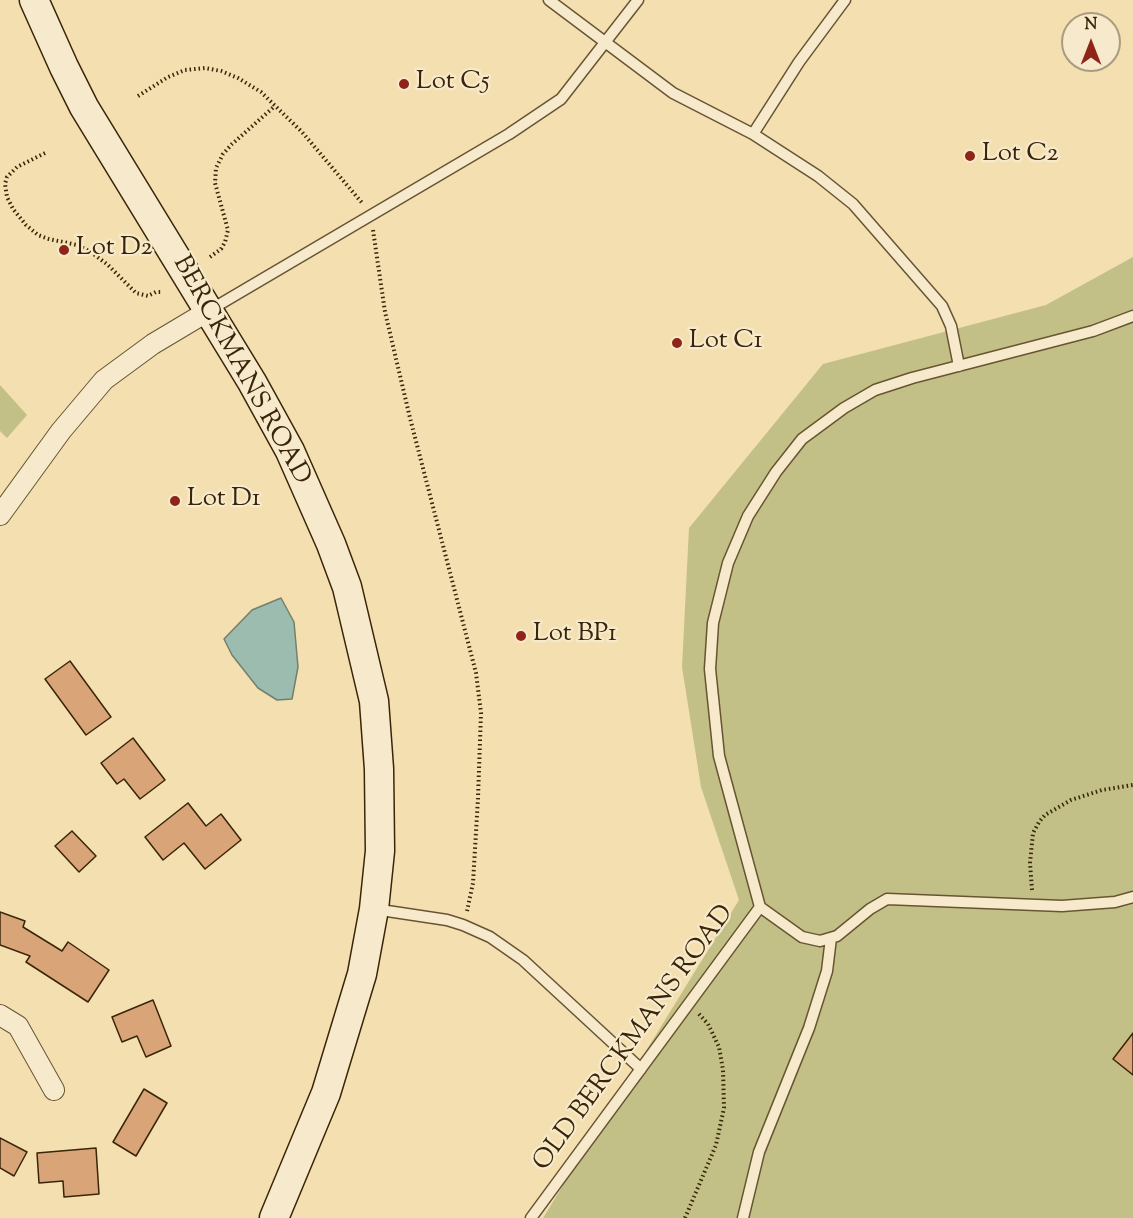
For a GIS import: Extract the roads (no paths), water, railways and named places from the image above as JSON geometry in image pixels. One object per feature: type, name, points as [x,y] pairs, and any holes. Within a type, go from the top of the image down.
[{"type":"main road","name":"BERCKMANS ROAD","points":[[34,0],[84,107],[210,310],[290,451],[331,544],[347,587],[374,701],[380,768],[380,851],[374,909],[362,974],[326,1093],[274,1218]]},
{"type":"street","points":[[0,515],[62,430],[104,380],[153,344],[210,310]]},
{"type":"street","points":[[0,1015],[18,1026],[54,1090]]},
{"type":"lane","points":[[549,0],[674,93],[753,134],[819,176],[853,204],[942,306],[951,326],[959,366]]},
{"type":"lane","points":[[210,310],[509,134],[561,99],[638,0]]},
{"type":"lane","points":[[753,134],[799,62],[845,0]]},
{"type":"lane","name":"OLD BERCKMANS ROAD","points":[[531,1218],[760,907],[719,756],[710,669],[713,623],[728,563],[748,516],[776,472],[802,439],[844,408],[875,390],[1093,331],[1133,316]]},
{"type":"lane","points":[[760,907],[802,937],[820,941],[837,936],[886,899],[1075,905],[1115,902],[1133,897]]},
{"type":"lane","points":[[374,909],[463,925],[490,937],[523,960],[641,1069]]},
{"type":"lane","points":[[743,1218],[759,1152],[809,1028],[824,980],[831,938]]},
{"type":"place","name":"Lot C5","points":[[404,84]]},
{"type":"place","name":"Lot C2","points":[[970,156]]},
{"type":"place","name":"Lot D2","points":[[64,250]]},
{"type":"place","name":"Lot C1","points":[[677,343]]},
{"type":"place","name":"Lot D1","points":[[175,501]]},
{"type":"place","name":"Lot BP1","points":[[521,636]]}]
